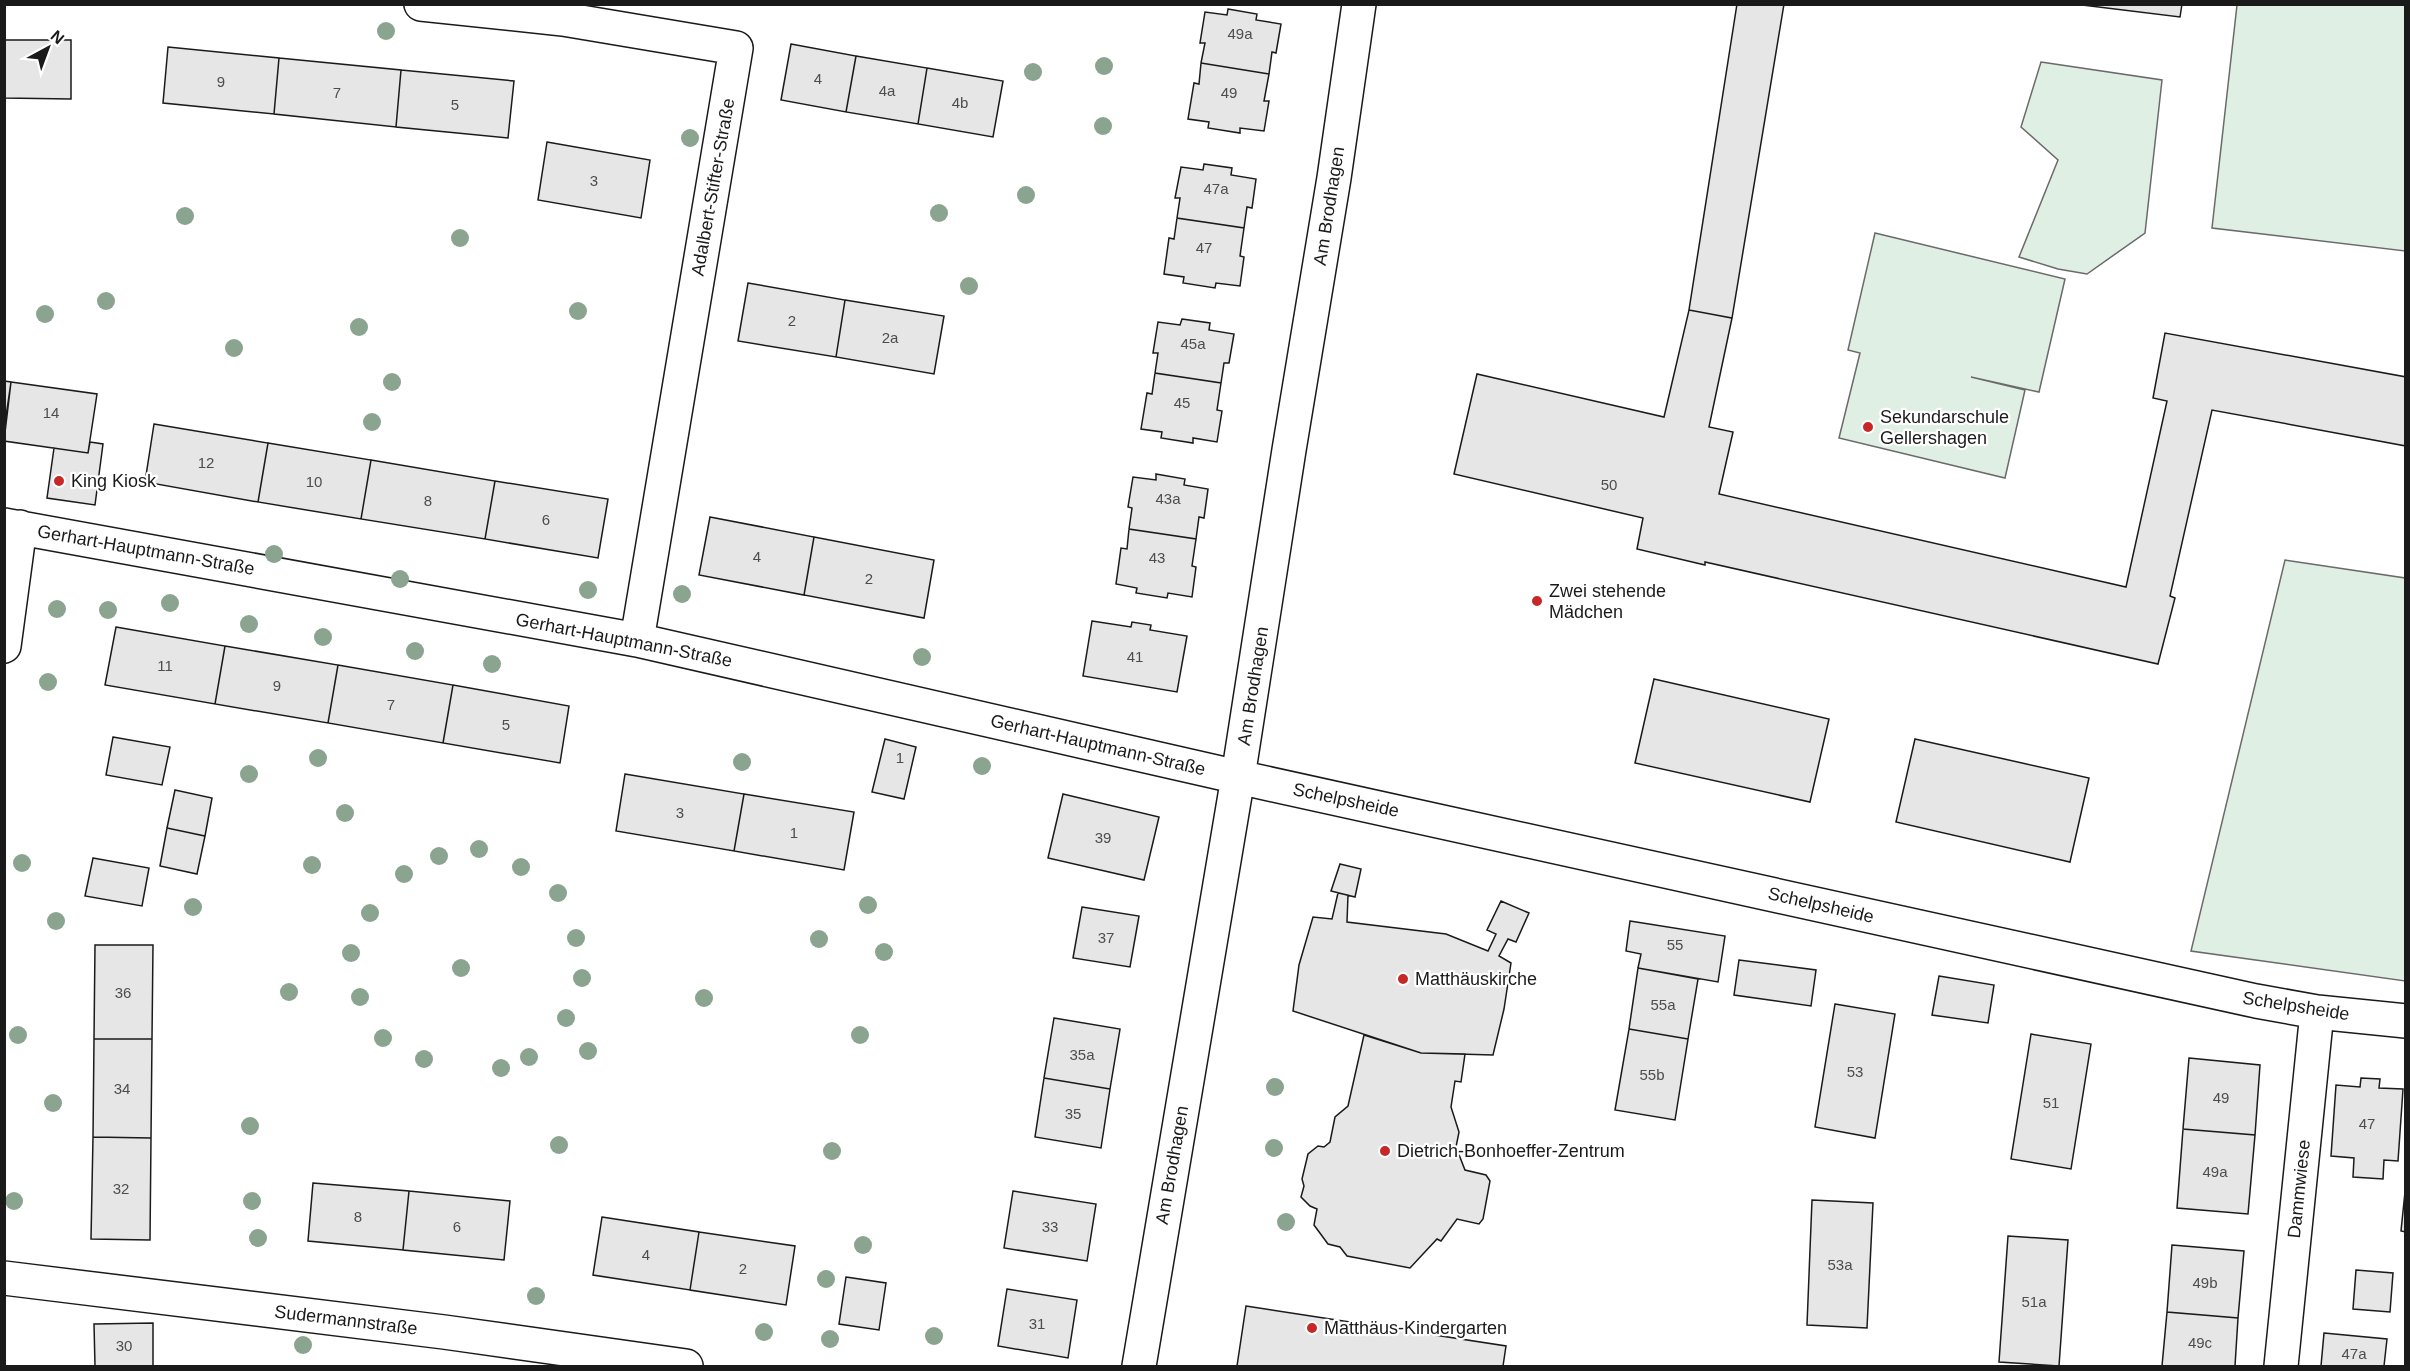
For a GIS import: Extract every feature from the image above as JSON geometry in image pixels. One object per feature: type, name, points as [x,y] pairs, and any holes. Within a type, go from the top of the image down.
[{"type":"street","name":"Adalbert-Stifter-Straße","points":[[421,4],[564,19],[736,48],[637,640]]},
{"type":"street","name":"Am Brodhagen","points":[[1138,1366],[1238,777],[1288,450],[1334,178],[1359,4]]},
{"type":"street","name":"Gerhart-Hauptmann-Straße","points":[[12,526],[637,640],[1238,777]]},
{"type":"street","points":[[4,646],[12,526]]},
{"type":"street","name":"Schelpsheide","points":[[1238,777],[2256,1001],[2317,1012],[2406,1021]]},
{"type":"street","name":"Dammwiese","points":[[2282,1366],[2317,1012]]},
{"type":"street","name":"Sudermannstraße","points":[[4,1278],[444,1332],[686,1366]]},
{"type":"green space","points":[[2237,5],[2405,5],[2405,251],[2212,228]]},
{"type":"green space","points":[[2041,62],[2162,80],[2145,233],[2087,274],[2058,269],[2019,257],[2058,160],[2021,127]]},
{"type":"green space","points":[[1875,233],[2065,279],[2039,392],[1971,377],[2025,390],[2005,478],[1839,438],[1860,353],[1848,350]]},
{"type":"green space","points":[[2285,560],[2405,578],[2405,981],[2191,951]]},
{"type":"building","points":[[1737,4],[1784,4],[1732,318],[1689,310]]},
{"type":"building","points":[[2074,4],[2182,4],[2180,17]]},
{"type":"building","points":[[1228,9],[1257,14],[1256,20],[1281,24],[1276,53],[1272,52],[1269,74],[1201,63],[1205,43],[1200,43],[1205,12],[1227,15]]},
{"type":"building","points":[[4,40],[71,40],[71,99],[4,98]]},
{"type":"building","points":[[791,44],[856,56],[846,112],[781,100]]},
{"type":"building","points":[[168,47],[279,58],[274,114],[163,103]]},
{"type":"building","points":[[856,56],[927,68],[918,124],[846,112]]},
{"type":"building","points":[[279,58],[401,70],[396,127],[274,114]]},
{"type":"building","points":[[1201,63],[1269,74],[1264,101],[1269,101],[1264,131],[1240,128],[1240,133],[1208,128],[1209,122],[1188,119],[1194,83],[1199,84]]},
{"type":"building","points":[[927,68],[1003,81],[993,137],[918,124]]},
{"type":"building","points":[[401,70],[514,81],[508,138],[396,127]]},
{"type":"building","points":[[547,142],[650,160],[641,218],[538,200]]},
{"type":"building","points":[[1204,164],[1232,168],[1231,175],[1256,179],[1252,208],[1247,207],[1244,228],[1177,218],[1180,198],[1175,198],[1181,167],[1203,170]]},
{"type":"building","points":[[1177,218],[1244,228],[1240,256],[1244,257],[1240,286],[1216,283],[1215,288],[1183,283],[1184,277],[1164,274],[1169,238],[1174,239]]},
{"type":"building","points":[[748,283],[845,300],[836,357],[738,341]]},
{"type":"building","points":[[845,300],[944,316],[934,374],[836,357]]},
{"type":"building","points":[[1689,310],[1732,318],[1709,427],[1733,432],[1719,494],[2126,587],[2167,401],[2153,398],[2165,333],[2406,377],[2406,446],[2212,410],[2170,596],[2175,598],[2158,664],[1705,562],[1705,565],[1637,549],[1643,518],[1454,474],[1477,374],[1664,417]]},
{"type":"building","points":[[1182,319],[1210,323],[1209,330],[1234,334],[1229,363],[1224,363],[1221,383],[1155,373],[1158,353],[1153,353],[1158,322],[1180,325]]},
{"type":"building","points":[[1155,373],[1221,383],[1217,410],[1222,411],[1217,442],[1193,438],[1193,443],[1161,438],[1162,432],[1141,429],[1147,393],[1152,394]]},
{"type":"building","points":[[4,381],[11,382],[4,430]]},
{"type":"building","points":[[11,382],[97,394],[88,453],[4,441]]},
{"type":"building","points":[[154,424],[268,443],[258,502],[145,482]]},
{"type":"building","points":[[90,442],[103,444],[95,505],[47,498],[54,448],[88,453]]},
{"type":"building","points":[[268,443],[371,460],[361,519],[258,502]]},
{"type":"building","points":[[371,460],[495,481],[485,539],[361,519]]},
{"type":"building","points":[[1156,474],[1185,479],[1184,485],[1208,489],[1204,518],[1199,517],[1196,539],[1129,529],[1132,508],[1128,507],[1133,477],[1156,480]]},
{"type":"building","points":[[495,481],[608,499],[598,558],[485,539]]},
{"type":"building","points":[[710,517],[814,537],[804,595],[699,575]]},
{"type":"building","points":[[1129,529],[1196,539],[1192,566],[1196,567],[1192,597],[1168,593],[1167,598],[1136,593],[1137,588],[1116,584],[1121,548],[1127,549]]},
{"type":"building","points":[[814,537],[934,560],[924,618],[804,595]]},
{"type":"building","points":[[1092,621],[1131,627],[1132,622],[1151,625],[1150,630],[1187,636],[1177,692],[1083,676]]},
{"type":"building","points":[[116,627],[225,646],[215,704],[105,685]]},
{"type":"building","points":[[225,646],[338,665],[328,723],[215,704]]},
{"type":"building","points":[[338,665],[453,685],[443,743],[328,723]]},
{"type":"building","points":[[1654,679],[1829,719],[1810,802],[1635,763]]},
{"type":"building","points":[[453,685],[569,706],[560,763],[443,743]]},
{"type":"building","points":[[113,737],[170,747],[162,785],[106,775]]},
{"type":"building","points":[[885,739],[916,747],[904,799],[872,792]]},
{"type":"building","points":[[1915,739],[2089,778],[2070,862],[1896,822]]},
{"type":"building","points":[[625,774],[744,794],[734,851],[616,831]]},
{"type":"building","points":[[175,790],[212,798],[205,836],[167,828]]},
{"type":"building","points":[[744,794],[854,812],[844,870],[734,851]]},
{"type":"building","points":[[1063,794],[1159,817],[1144,880],[1048,858]]},
{"type":"building","points":[[167,828],[205,836],[197,874],[160,866]]},
{"type":"building","points":[[93,858],[149,868],[142,906],[85,896]]},
{"type":"building","points":[[1340,864],[1361,869],[1355,897],[1331,891]]},
{"type":"building","name":"Matthäuskirche","points":[[1338,893],[1348,895],[1347,922],[1446,934],[1488,951],[1496,934],[1487,930],[1501,901],[1529,913],[1516,942],[1508,939],[1499,956],[1511,963],[1504,1009],[1493,1055],[1421,1053],[1293,1011],[1299,965],[1313,917],[1332,919]]},
{"type":"building","points":[[1082,907],[1139,916],[1130,967],[1073,958]]},
{"type":"building","points":[[1630,921],[1725,936],[1718,982],[1638,968],[1641,954],[1626,951]]},
{"type":"building","points":[[95,945],[153,945],[152,1039],[94,1039]]},
{"type":"building","points":[[1739,960],[1816,970],[1811,1006],[1734,995]]},
{"type":"building","points":[[1638,968],[1698,979],[1688,1039],[1629,1029]]},
{"type":"building","points":[[1939,976],[1994,985],[1988,1023],[1932,1015]]},
{"type":"building","points":[[1835,1004],[1895,1014],[1875,1138],[1815,1127]]},
{"type":"building","points":[[1054,1018],[1120,1029],[1110,1089],[1044,1078]]},
{"type":"building","points":[[1629,1029],[1688,1039],[1675,1120],[1615,1110]]},
{"type":"building","points":[[2031,1034],[2091,1044],[2071,1169],[2011,1159]]},
{"type":"building","name":"Dietrich-Bonhoeffer-Zentrum","points":[[1364,1035],[1421,1053],[1465,1054],[1461,1082],[1455,1081],[1451,1107],[1459,1132],[1456,1147],[1465,1170],[1486,1175],[1490,1181],[1483,1219],[1479,1224],[1457,1219],[1441,1241],[1437,1239],[1410,1268],[1347,1256],[1340,1247],[1328,1244],[1314,1225],[1317,1209],[1301,1197],[1304,1186],[1302,1179],[1308,1154],[1318,1146],[1324,1147],[1330,1142],[1335,1117],[1348,1106]]},
{"type":"building","points":[[94,1039],[152,1039],[151,1138],[93,1137]]},
{"type":"building","points":[[2189,1058],[2260,1065],[2255,1135],[2183,1129]]},
{"type":"building","points":[[1044,1078],[1110,1089],[1101,1148],[1035,1137]]},
{"type":"building","points":[[2361,1078],[2380,1079],[2379,1088],[2403,1089],[2398,1161],[2384,1160],[2383,1179],[2353,1177],[2354,1158],[2331,1156],[2336,1085],[2360,1087]]},
{"type":"building","points":[[2183,1129],[2255,1135],[2248,1214],[2177,1208]]},
{"type":"building","points":[[93,1137],[151,1138],[150,1240],[91,1239]]},
{"type":"building","points":[[313,1183],[409,1191],[403,1250],[308,1241]]},
{"type":"building","points":[[409,1191],[510,1201],[504,1260],[403,1250]]},
{"type":"building","points":[[1013,1191],[1096,1204],[1087,1261],[1004,1248]]},
{"type":"building","points":[[2406,1192],[2406,1232],[2401,1231]]},
{"type":"building","points":[[1812,1200],[1873,1203],[1867,1328],[1807,1325]]},
{"type":"building","points":[[602,1217],[699,1232],[690,1290],[593,1275]]},
{"type":"building","points":[[699,1232],[795,1246],[786,1305],[690,1290]]},
{"type":"building","points":[[2008,1236],[2068,1240],[2059,1366],[1999,1362]]},
{"type":"building","points":[[2172,1245],[2244,1251],[2238,1318],[2167,1312]]},
{"type":"building","points":[[2356,1270],[2393,1273],[2390,1312],[2353,1309]]},
{"type":"building","points":[[846,1277],[886,1283],[879,1330],[839,1324]]},
{"type":"building","points":[[1007,1289],[1077,1300],[1068,1358],[998,1346]]},
{"type":"building","name":"Matthäus-Kindergarten","points":[[1246,1306],[1506,1346],[1503,1366],[1237,1366]]},
{"type":"building","points":[[2167,1312],[2238,1318],[2235,1366],[2162,1366]]},
{"type":"building","points":[[153,1323],[153,1366],[95,1366],[94,1324]]},
{"type":"building","points":[[2324,1333],[2387,1339],[2384,1366],[2321,1366]]},
{"type":"place","name":"Sekundarschule Gellershagen","points":[[1868,427]]},
{"type":"place","name":"King Kiosk","points":[[59,481]]},
{"type":"place","name":"Zwei stehende Mädchen","points":[[1537,601]]},
{"type":"place","name":"Matthäuskirche","points":[[1403,979]]},
{"type":"place","name":"Dietrich-Bonhoeffer-Zentrum","points":[[1385,1151]]},
{"type":"place","name":"Matthäus-Kindergarten","points":[[1312,1328]]}]
